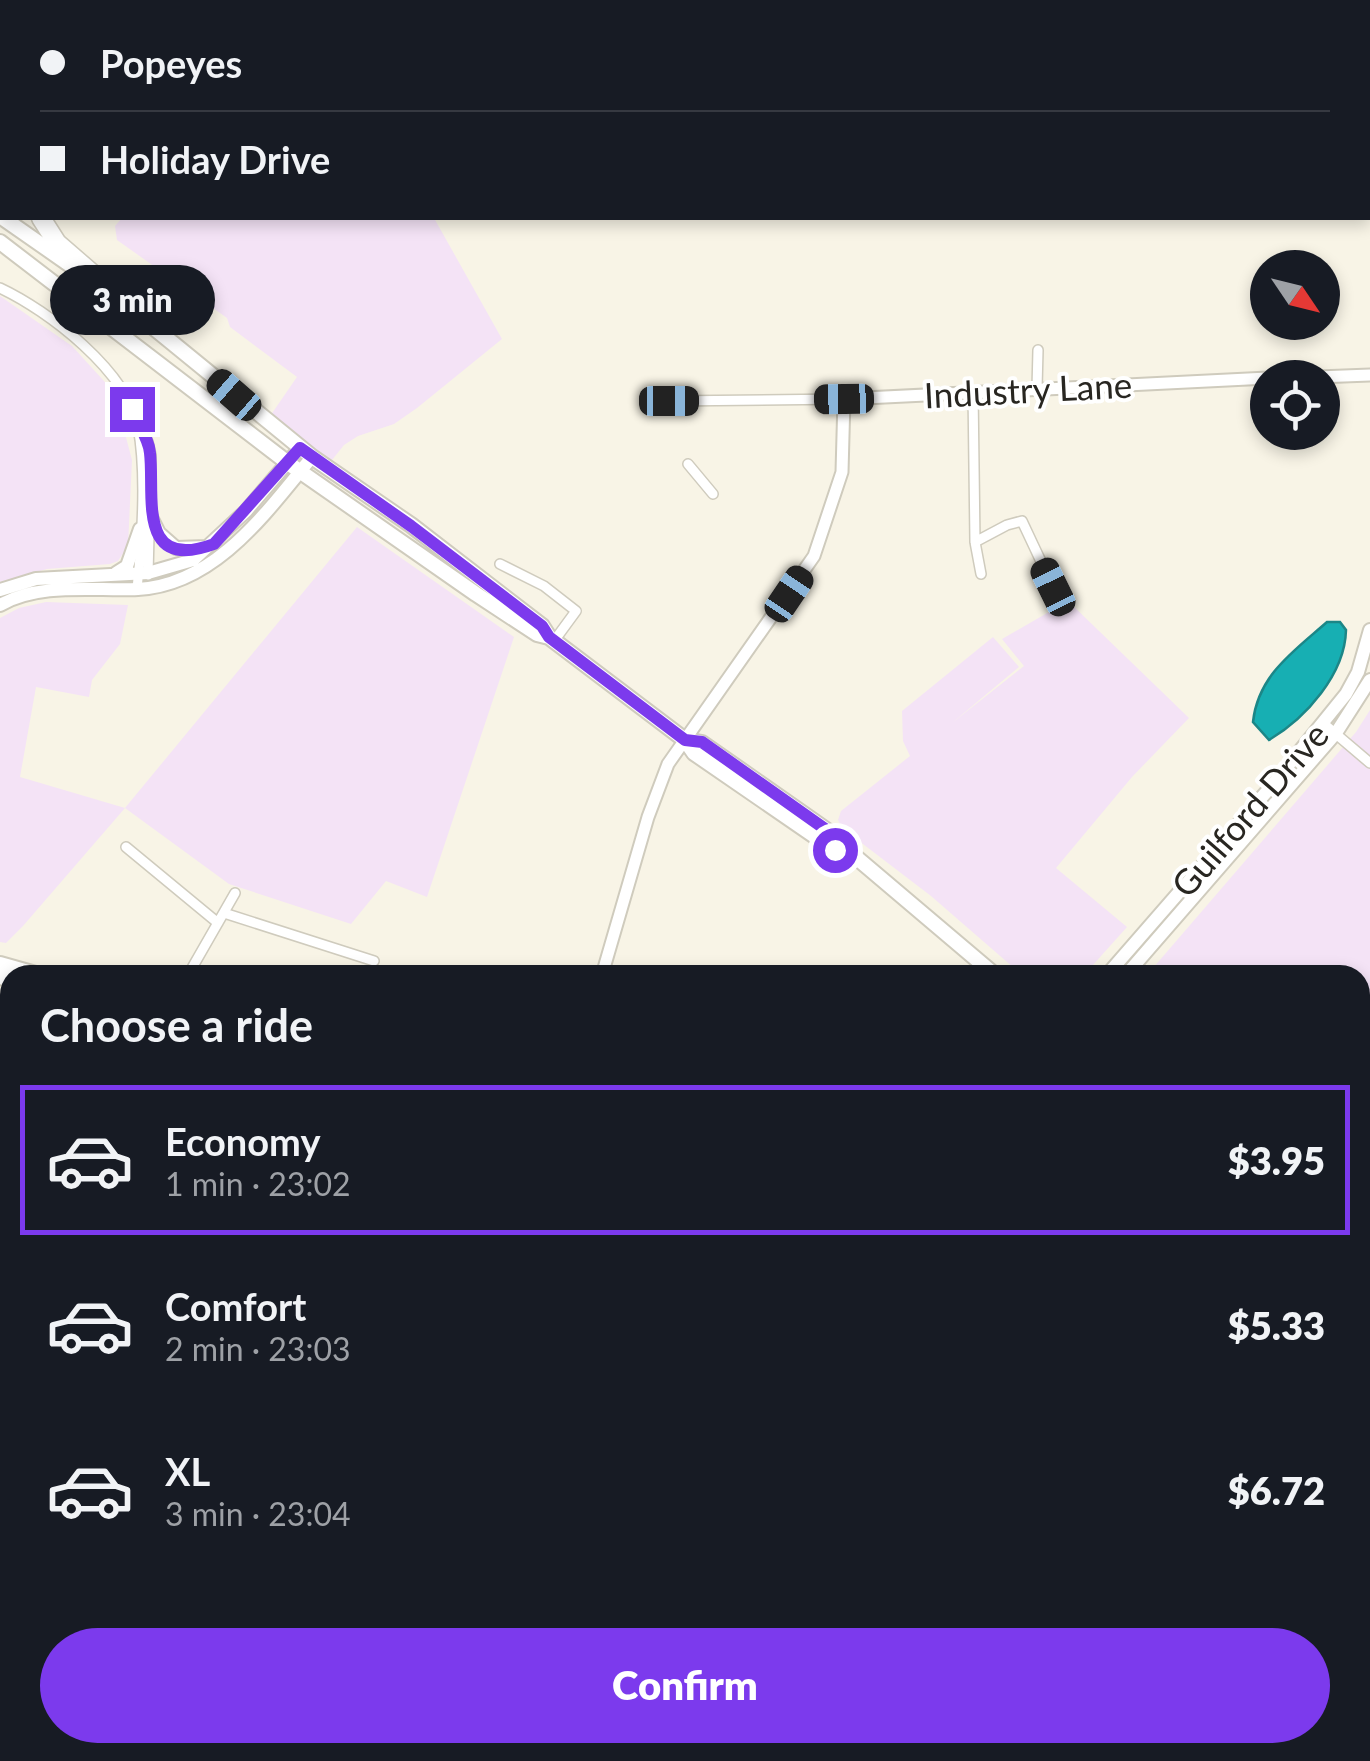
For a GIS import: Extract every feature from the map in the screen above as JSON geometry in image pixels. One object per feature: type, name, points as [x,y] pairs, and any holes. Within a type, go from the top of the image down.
[{"type":"highway","points":[[42,220],[57,242],[132,308]]},
{"type":"main road","points":[[6,220],[132,308],[306,452],[411,526],[542,626],[551,639]]},
{"type":"main road","points":[[0,242],[294,467],[476,594],[551,639],[685,740],[694,754],[835,850],[851,853],[983,965]]},
{"type":"main road","points":[[0,605],[25,595],[195,571],[230,549],[306,452]]},
{"type":"main road","points":[[0,590],[36,579],[110,575],[143,581],[192,560],[214,544],[294,467]]},
{"type":"main road","points":[[150,515],[159,533],[176,548],[200,549],[214,544]]},
{"type":"main road","points":[[110,575],[127,566],[140,529]]},
{"type":"main road","name":"Guilford Drive","points":[[1116,965],[1323,723],[1354,682],[1370,630]]},
{"type":"main road","name":"Guilford Drive","points":[[1135,965],[1336,733],[1370,680]]},
{"type":"street","points":[[0,288],[56,323],[100,364],[126,398],[148,442],[150,515],[143,581]]},
{"type":"street","points":[[1037,388],[1038,350]]},
{"type":"street","points":[[1340,376],[1370,375]]},
{"type":"street","name":"Industry Lane","points":[[669,401],[844,399],[1250,379]]},
{"type":"street","points":[[973,391],[975,542],[981,574]]},
{"type":"street","points":[[605,965],[650,811],[668,764],[814,556],[842,472],[844,399]]},
{"type":"street","points":[[138,428],[143,581]]},
{"type":"street","points":[[688,464],[713,494]]},
{"type":"street","points":[[975,542],[1007,524],[1022,521],[1053,587]]},
{"type":"street","points":[[500,564],[544,586],[576,611],[551,639]]},
{"type":"street","points":[[1323,723],[1370,763]]},
{"type":"street","points":[[126,847],[221,918],[374,961]]},
{"type":"street","points":[[194,965],[236,893]]},
{"type":"shaded area","points":[[120,220],[435,220],[502,339],[417,408],[394,424],[358,436],[332,460],[268,419],[297,377],[230,327],[227,318],[117,240],[115,226]]},
{"type":"shaded area","points":[[0,296],[72,346],[114,392],[132,460],[128,546],[118,561],[47,569],[0,582]]},
{"type":"shaded area","points":[[357,527],[514,637],[427,897],[386,881],[351,924],[229,884],[125,808]]},
{"type":"shaded area","points":[[1068,601],[1189,718],[1132,777],[1056,868],[1127,927],[1093,965],[1010,965],[931,896],[842,828],[838,820],[841,811],[910,756],[903,741],[902,711],[993,637],[1019,667],[952,723],[1024,666],[1002,639]]},
{"type":"shaded area","points":[[46,602],[128,605],[120,644],[92,680],[89,697],[36,687],[20,777],[125,808],[23,926],[6,943],[0,942],[0,618],[19,608]]},
{"type":"shaded area","points":[[1370,710],[1370,965],[1156,965],[1356,732]]},
{"type":"water","points":[[1327,622],[1340,622],[1346,630],[1339,663],[1309,707],[1269,740],[1253,722],[1262,691],[1290,654]]},
{"type":"route","points":[[132,409],[151,455],[150,515],[166,542],[187,550],[214,544],[300,448],[411,526],[685,740],[702,742],[842,841],[851,853],[835,850]]}]
